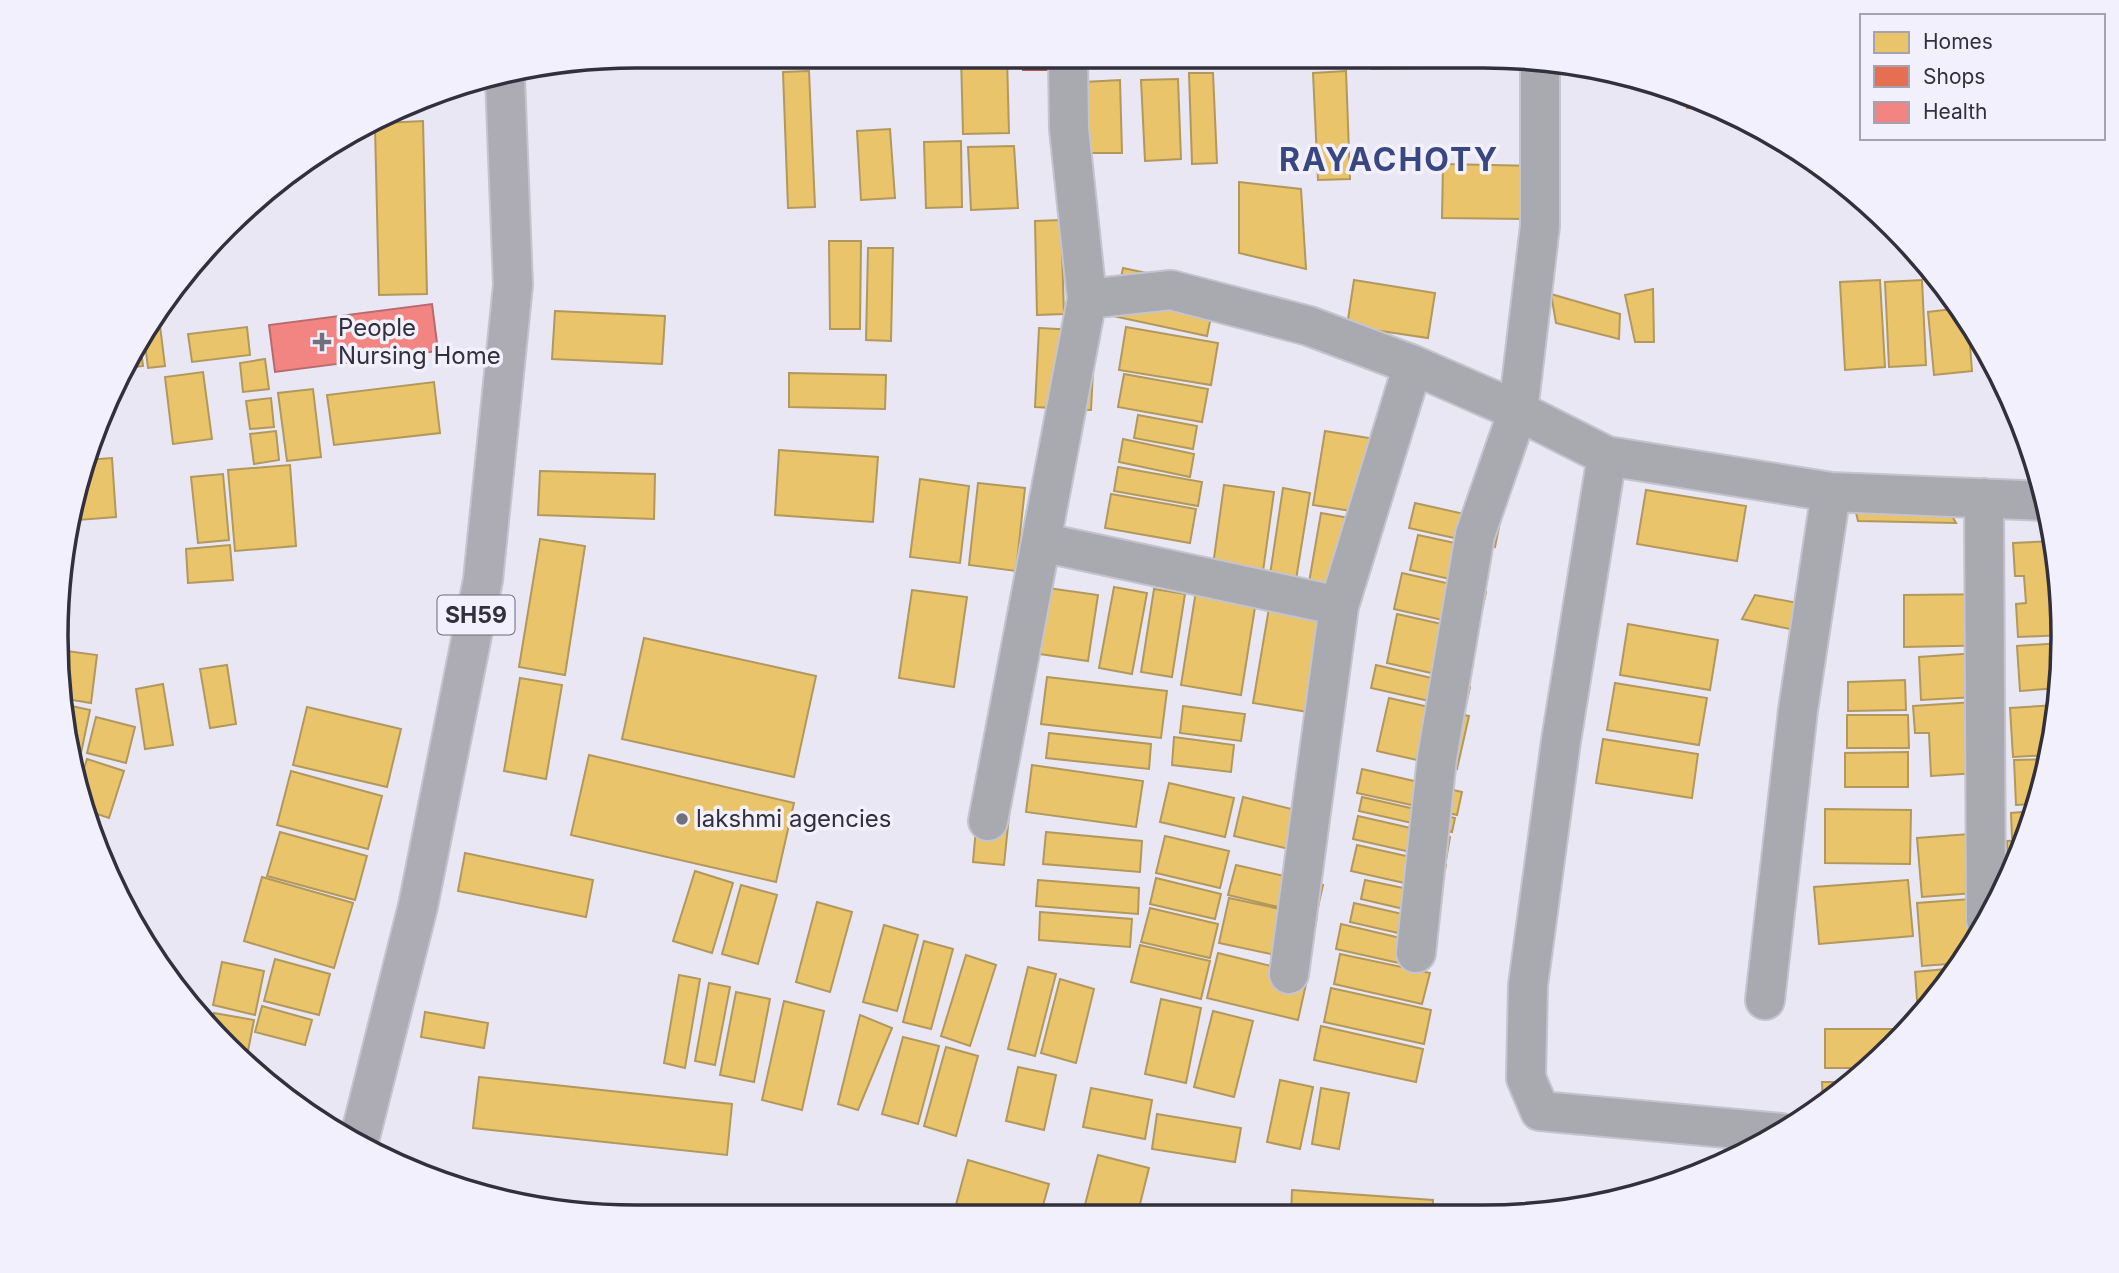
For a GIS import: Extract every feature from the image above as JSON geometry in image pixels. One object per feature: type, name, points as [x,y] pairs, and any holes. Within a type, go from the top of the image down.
[{"type":"main road","name":"SH59","points":[[361,1134],[418,906],[483,580],[513,285],[505,84]]},
{"type":"street","points":[[988,821],[1087,299],[1069,129],[1068,68]]},
{"type":"street","points":[[1416,953],[1437,758],[1475,536],[1518,411],[1539,226],[1540,71]]},
{"type":"street","points":[[1087,299],[1171,290],[1309,326],[1413,365],[1518,411],[1607,456],[1831,492],[2034,501]]},
{"type":"street","points":[[1289,974],[1339,606],[1413,365]]},
{"type":"street","points":[[1607,456],[1561,741],[1532,958],[1526,1078],[1540,1111],[1763,1131]]},
{"type":"street","points":[[1765,1000],[1798,710],[1831,492]]},
{"type":"street","points":[[1984,499],[1986,900]]},
{"type":"street","points":[[1041,542],[1339,606]]},
{"type":"building: Homes","points":[[961,68],[1007,68],[1009,133],[963,134]]},
{"type":"building: Homes","points":[[809,71],[815,207],[788,208],[783,72]]},
{"type":"building: Homes","points":[[1346,71],[1350,179],[1318,180],[1313,73]]},
{"type":"building: Homes","points":[[1189,73],[1213,73],[1217,163],[1192,164]]},
{"type":"building: Homes","points":[[1178,79],[1181,159],[1145,161],[1141,80]]},
{"type":"building: Homes","points":[[1120,80],[1122,153],[1087,153],[1084,82]]},
{"type":"building: Homes","points":[[423,121],[427,294],[379,295],[375,132],[395,122]]},
{"type":"building: Homes","points":[[890,129],[895,198],[861,200],[857,131]]},
{"type":"building: Homes","points":[[961,141],[962,207],[926,208],[924,142]]},
{"type":"building: Homes","points":[[1014,146],[1018,208],[971,210],[968,147]]},
{"type":"building: Homes","points":[[1443,164],[1537,166],[1536,219],[1442,218]]},
{"type":"building: Homes","points":[[1239,182],[1301,189],[1306,269],[1239,253]]},
{"type":"building: Homes","points":[[1061,220],[1064,314],[1037,315],[1035,221]]},
{"type":"building: Homes","points":[[829,241],[861,241],[860,329],[830,329]]},
{"type":"building: Homes","points":[[868,248],[893,248],[891,341],[866,340]]},
{"type":"building: Homes","points":[[1123,268],[1217,288],[1207,336],[1113,316]]},
{"type":"building: Homes","points":[[1354,280],[1435,293],[1428,338],[1347,326]]},
{"type":"building: Homes","points":[[1880,280],[1885,367],[1845,370],[1840,282]]},
{"type":"building: Homes","points":[[1922,280],[1926,365],[1889,367],[1885,282]]},
{"type":"building: Homes","points":[[1653,289],[1654,342],[1635,342],[1625,295]]},
{"type":"building: Homes","points":[[1551,294],[1620,314],[1619,339],[1556,323]]},
{"type":"building: Homes","points":[[1947,310],[1970,344],[1972,371],[1934,375],[1928,312]]},
{"type":"building: Homes","points":[[555,311],[665,316],[662,364],[552,359]]},
{"type":"building: Homes","points":[[160,327],[165,366],[148,368],[146,349]]},
{"type":"building: Homes","points":[[247,327],[250,355],[192,362],[188,334]]},
{"type":"building: Homes","points":[[1126,327],[1218,343],[1211,385],[1119,370]]},
{"type":"building: Homes","points":[[1039,328],[1095,331],[1091,410],[1035,407]]},
{"type":"building: Homes","points":[[142,356],[143,366],[136,367]]},
{"type":"building: Homes","points":[[265,359],[269,389],[243,392],[240,363]]},
{"type":"building: Homes","points":[[203,372],[212,439],[173,444],[165,377]]},
{"type":"building: Homes","points":[[789,373],[886,375],[885,409],[789,407]]},
{"type":"building: Homes","points":[[1124,374],[1208,389],[1202,422],[1118,407]]},
{"type":"building: Homes","points":[[434,382],[440,433],[334,445],[327,395]]},
{"type":"building: Homes","points":[[313,389],[321,457],[287,461],[278,393]]},
{"type":"building: Homes","points":[[271,398],[274,427],[250,429],[246,401]]},
{"type":"building: Homes","points":[[1138,415],[1197,426],[1193,449],[1134,438]]},
{"type":"building: Homes","points":[[276,431],[279,460],[254,464],[250,434]]},
{"type":"building: Homes","points":[[1325,431],[1388,441],[1377,515],[1313,505]]},
{"type":"building: Homes","points":[[1123,439],[1194,454],[1190,477],[1119,462]]},
{"type":"building: Homes","points":[[779,450],[878,457],[873,522],[775,515]]},
{"type":"building: Homes","points":[[112,458],[116,517],[81,520],[88,489],[97,459]]},
{"type":"building: Homes","points":[[290,465],[296,546],[235,551],[228,470]]},
{"type":"building: Homes","points":[[1118,467],[1202,482],[1198,506],[1114,491]]},
{"type":"building: Homes","points":[[540,471],[655,474],[654,519],[538,515]]},
{"type":"building: Homes","points":[[223,474],[229,540],[198,543],[191,477]]},
{"type":"building: Homes","points":[[920,479],[969,486],[960,563],[910,557]]},
{"type":"building: Homes","points":[[978,483],[1025,488],[1016,571],[969,565]]},
{"type":"building: Homes","points":[[1224,485],[1274,492],[1261,586],[1211,580]]},
{"type":"building: Homes","points":[[1283,488],[1310,493],[1294,592],[1268,588]]},
{"type":"building: Homes","points":[[1646,490],[1746,506],[1737,561],[1637,544]]},
{"type":"building: Homes","points":[[1111,494],[1196,509],[1190,543],[1105,528]]},
{"type":"building: Homes","points":[[1853,500],[1945,503],[1956,523],[1858,521]]},
{"type":"building: Homes","points":[[1415,503],[1500,522],[1495,547],[1409,528]]},
{"type":"building: Homes","points":[[1321,513],[1372,522],[1359,603],[1307,594]]},
{"type":"building: Homes","points":[[1418,535],[1492,551],[1485,587],[1410,570]]},
{"type":"building: Homes","points":[[540,539],[585,546],[565,675],[519,667]]},
{"type":"building: Homes","points":[[2043,542],[2050,599],[2051,636],[2018,637],[2016,604],[2026,603],[2024,576],[2015,576],[2013,543]]},
{"type":"building: Homes","points":[[230,545],[233,580],[188,583],[186,549]]},
{"type":"building: Homes","points":[[1402,573],[1486,592],[1478,628],[1394,609]]},
{"type":"building: Homes","points":[[1114,587],[1147,593],[1132,674],[1099,668]]},
{"type":"building: Homes","points":[[1048,588],[1098,595],[1088,661],[1039,654]]},
{"type":"building: Homes","points":[[1154,589],[1185,594],[1172,677],[1141,672]]},
{"type":"building: Homes","points":[[912,590],[967,597],[954,687],[899,678]]},
{"type":"building: Homes","points":[[1196,591],[1256,601],[1241,695],[1181,685]]},
{"type":"building: Homes","points":[[2001,594],[2002,645],[1904,647],[1904,595]]},
{"type":"building: Homes","points":[[1755,595],[1803,604],[1795,630],[1742,619]]},
{"type":"building: Homes","points":[[1269,608],[1323,617],[1308,712],[1253,703]]},
{"type":"building: Homes","points":[[1397,614],[1473,631],[1462,680],[1387,663]]},
{"type":"building: Homes","points":[[1628,624],[1718,640],[1710,690],[1620,675]]},
{"type":"building: Homes","points":[[644,638],[816,676],[794,777],[622,739]]},
{"type":"building: Homes","points":[[2051,644],[2048,689],[2020,691],[2017,646]]},
{"type":"building: Homes","points":[[68,651],[97,655],[91,703],[72,700]]},
{"type":"building: Homes","points":[[1992,652],[1995,696],[1921,700],[1919,657]]},
{"type":"building: Homes","points":[[227,665],[236,724],[210,728],[200,669]]},
{"type":"building: Homes","points":[[1376,665],[1470,687],[1465,709],[1371,688]]},
{"type":"building: Homes","points":[[1047,677],[1167,691],[1161,738],[1041,724]]},
{"type":"building: Homes","points":[[520,678],[562,685],[546,779],[504,771]]},
{"type":"building: Homes","points":[[1905,680],[1906,710],[1848,711],[1848,682]]},
{"type":"building: Homes","points":[[1615,683],[1707,698],[1699,745],[1607,730]]},
{"type":"building: Homes","points":[[163,684],[173,745],[145,749],[136,689]]},
{"type":"building: Homes","points":[[1389,698],[1469,716],[1457,769],[1377,751]]},
{"type":"building: Homes","points":[[1990,701],[1993,772],[1931,776],[1929,733],[1915,733],[1913,706]]},
{"type":"building: Homes","points":[[72,706],[90,710],[81,753],[79,747]]},
{"type":"building: Homes","points":[[1183,706],[1245,714],[1241,741],[1180,733]]},
{"type":"building: Homes","points":[[2047,706],[2038,756],[2013,757],[2010,708]]},
{"type":"building: Homes","points":[[307,707],[401,729],[387,787],[293,765]]},
{"type":"building: Homes","points":[[1847,715],[1908,715],[1909,748],[1847,748]]},
{"type":"building: Homes","points":[[96,717],[135,727],[126,763],[87,753]]},
{"type":"building: Homes","points":[[1049,733],[1151,744],[1149,769],[1046,758]]},
{"type":"building: Homes","points":[[1174,737],[1234,745],[1231,772],[1172,765]]},
{"type":"building: Homes","points":[[1603,739],[1698,754],[1692,798],[1596,783]]},
{"type":"building: Homes","points":[[1908,752],[1908,787],[1845,787],[1845,753]]},
{"type":"building: Homes","name":"lakshmi agencies","points":[[589,755],[794,803],[776,882],[571,835]]},
{"type":"building: Homes","points":[[87,759],[124,771],[109,818],[97,814],[84,768]]},
{"type":"building: Homes","points":[[2037,759],[2025,805],[2016,805],[2014,760]]},
{"type":"building: Homes","points":[[1032,765],[1143,781],[1136,827],[1026,812]]},
{"type":"building: Homes","points":[[1362,769],[1462,792],[1457,815],[1357,793]]},
{"type":"building: Homes","points":[[291,771],[382,796],[368,849],[277,825]]},
{"type":"building: Homes","points":[[1169,783],[1234,798],[1225,837],[1160,822]]},
{"type":"building: Homes","points":[[979,793],[1011,796],[1004,865],[973,862]]},
{"type":"building: Homes","points":[[1243,797],[1328,818],[1319,856],[1234,836]]},
{"type":"building: Homes","points":[[1362,797],[1455,818],[1452,832],[1359,811]]},
{"type":"building: Homes","points":[[1825,809],[1911,810],[1910,864],[1825,863]]},
{"type":"building: Homes","points":[[2023,812],[2012,838],[2011,813]]},
{"type":"building: Homes","points":[[1358,816],[1450,837],[1446,860],[1353,839]]},
{"type":"building: Homes","points":[[280,832],[367,856],[355,900],[267,876]]},
{"type":"building: Homes","points":[[1046,832],[1142,841],[1140,872],[1043,864]]},
{"type":"building: Homes","points":[[1982,833],[1987,892],[1922,897],[1917,838]]},
{"type":"building: Homes","points":[[1165,836],[1229,851],[1220,888],[1156,873]]},
{"type":"building: Homes","points":[[2007,841],[2012,841],[2007,853]]},
{"type":"building: Homes","points":[[1357,845],[1446,865],[1440,891],[1351,871]]},
{"type":"building: Homes","points":[[465,853],[593,880],[586,917],[458,891]]},
{"type":"building: Homes","points":[[1236,865],[1323,885],[1316,916],[1228,895]]},
{"type":"building: Homes","points":[[695,871],[733,883],[712,953],[673,941]]},
{"type":"building: Homes","points":[[262,877],[353,903],[334,968],[244,941]]},
{"type":"building: Homes","points":[[1156,878],[1221,894],[1215,919],[1150,904]]},
{"type":"building: Homes","points":[[1038,880],[1139,888],[1138,914],[1036,906]]},
{"type":"building: Homes","points":[[1365,880],[1442,896],[1438,917],[1361,899]]},
{"type":"building: Homes","points":[[1908,880],[1913,936],[1819,944],[1814,887]]},
{"type":"building: Homes","points":[[741,885],[777,895],[758,964],[722,954]]},
{"type":"building: Homes","points":[[1229,898],[1317,917],[1308,962],[1219,943]]},
{"type":"building: Homes","points":[[1984,898],[1984,903],[1975,921],[1946,964],[1922,966],[1917,903]]},
{"type":"building: Homes","points":[[817,902],[852,912],[830,992],[796,982]]},
{"type":"building: Homes","points":[[1354,903],[1433,921],[1429,940],[1350,922]]},
{"type":"building: Homes","points":[[1150,908],[1218,924],[1210,958],[1141,942]]},
{"type":"building: Homes","points":[[1040,912],[1132,919],[1130,947],[1039,940]]},
{"type":"building: Homes","points":[[1341,924],[1422,943],[1417,967],[1336,949]]},
{"type":"building: Homes","points":[[884,925],[918,935],[897,1011],[863,1002]]},
{"type":"building: Homes","points":[[924,941],[953,949],[931,1029],[903,1022]]},
{"type":"building: Homes","points":[[1140,945],[1210,961],[1201,999],[1131,982]]},
{"type":"building: Homes","points":[[1218,953],[1308,975],[1298,1020],[1207,998]]},
{"type":"building: Homes","points":[[1340,954],[1430,973],[1422,1004],[1334,984]]},
{"type":"building: Homes","points":[[966,955],[996,965],[970,1046],[941,1036]]},
{"type":"building: Homes","points":[[275,959],[330,974],[319,1015],[264,1001]]},
{"type":"building: Homes","points":[[222,962],[264,971],[255,1015],[213,1005]]},
{"type":"building: Homes","points":[[1028,967],[1056,974],[1035,1056],[1008,1049]]},
{"type":"building: Homes","points":[[1942,969],[1917,1002],[1915,972]]},
{"type":"building: Homes","points":[[679,975],[700,979],[685,1068],[664,1063]]},
{"type":"building: Homes","points":[[1060,979],[1094,989],[1076,1063],[1041,1053]]},
{"type":"building: Homes","points":[[709,983],[730,987],[715,1065],[695,1061]]},
{"type":"building: Homes","points":[[1331,988],[1431,1010],[1424,1044],[1324,1022]]},
{"type":"building: Homes","points":[[736,992],[770,999],[754,1082],[720,1075]]},
{"type":"building: Homes","points":[[1161,999],[1201,1008],[1186,1083],[1145,1074]]},
{"type":"building: Homes","points":[[784,1001],[824,1011],[802,1110],[762,1100]]},
{"type":"building: Homes","points":[[262,1006],[312,1020],[305,1045],[255,1032]]},
{"type":"building: Homes","points":[[1213,1011],[1253,1021],[1234,1097],[1194,1087]]},
{"type":"building: Homes","points":[[425,1012],[488,1023],[484,1048],[421,1037]]},
{"type":"building: Homes","points":[[214,1013],[254,1020],[248,1051],[235,1038]]},
{"type":"building: Homes","points":[[860,1015],[892,1028],[858,1110],[838,1104]]},
{"type":"building: Homes","points":[[1321,1026],[1423,1049],[1416,1082],[1314,1060]]},
{"type":"building: Homes","points":[[1825,1029],[1893,1029],[1852,1068],[1825,1068]]},
{"type":"building: Homes","points":[[903,1037],[939,1046],[918,1124],[882,1114]]},
{"type":"building: Homes","points":[[946,1047],[978,1056],[956,1136],[924,1126]]},
{"type":"building: Homes","points":[[1018,1067],[1056,1075],[1044,1130],[1006,1121]]},
{"type":"building: Homes","points":[[479,1077],[732,1104],[727,1155],[473,1128]]},
{"type":"building: Homes","points":[[1280,1080],[1313,1087],[1300,1149],[1267,1142]]},
{"type":"building: Homes","points":[[1822,1082],[1834,1082],[1828,1087],[1822,1091]]},
{"type":"building: Homes","points":[[1091,1088],[1152,1100],[1145,1139],[1083,1127]]},
{"type":"building: Homes","points":[[1321,1088],[1349,1093],[1339,1149],[1312,1144]]},
{"type":"building: Homes","points":[[1157,1114],[1241,1128],[1235,1162],[1152,1149]]},
{"type":"building: Homes","points":[[1098,1155],[1149,1168],[1140,1205],[1085,1205]]},
{"type":"building: Homes","points":[[968,1160],[1049,1184],[1043,1205],[956,1205]]},
{"type":"building: Homes","points":[[1292,1190],[1433,1200],[1433,1205],[1291,1205]]},
{"type":"building: Shops","points":[[1023,68],[1082,68],[1082,70]]},
{"type":"building: Health","points":[[432,304],[438,351],[275,372],[269,325]]},
{"type":"place","name":"People Nursing Home","points":[[322,342]]},
{"type":"place","name":"lakshmi agencies","points":[[682,819]]},
{"type":"district","name":"RAYACHOTY","points":[[1389,160]]}]
